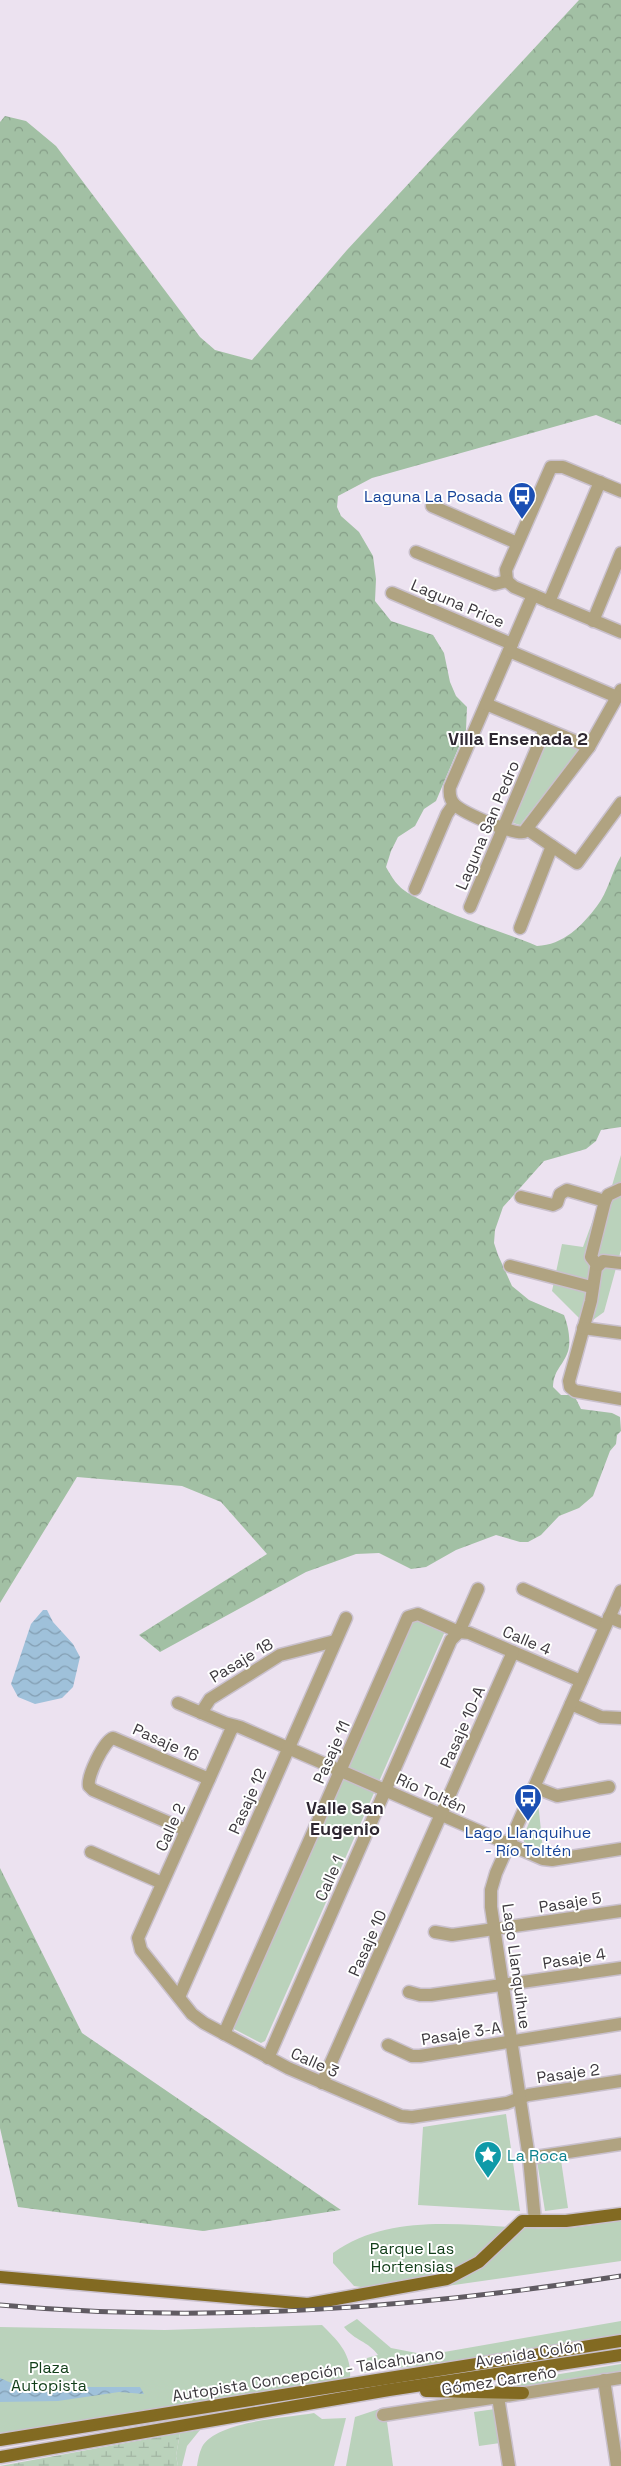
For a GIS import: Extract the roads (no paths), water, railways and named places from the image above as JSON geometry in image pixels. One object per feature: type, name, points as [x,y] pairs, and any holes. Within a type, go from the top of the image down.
[{"type":"main road","points":[[0,2277],[308,2304],[447,2279],[479,2262],[522,2221],[566,2222],[621,2214]]},
{"type":"main road","name":"Autopista Concepción - Talcahuano","points":[[0,2440],[621,2341]]},
{"type":"main road","name":"Avenida Colón","points":[[234,2416],[389,2390],[621,2355]]},
{"type":"main road","points":[[389,2390],[524,2393]]},
{"type":"main road","name":"Autopista Concepción - Talcahuano","points":[[0,2457],[234,2416]]},
{"type":"street","points":[[621,491],[563,467],[553,466],[547,472],[506,570],[507,581],[511,586],[621,632]]},
{"type":"street","points":[[549,602],[600,482]]},
{"type":"street","points":[[432,506],[517,543]]},
{"type":"street","points":[[416,552],[496,584],[507,581]]},
{"type":"street","points":[[593,621],[621,553]]},
{"type":"street","name":"Laguna Price","points":[[392,593],[619,694]]},
{"type":"street","points":[[533,595],[450,787],[450,795],[454,804],[462,810],[503,828],[518,833],[527,830],[588,747],[619,694]]},
{"type":"street","points":[[486,704],[588,747]]},
{"type":"street","name":"Laguna San Pedro","points":[[470,907],[545,729]]},
{"type":"street","points":[[527,830],[577,863],[621,803]]},
{"type":"street","points":[[415,889],[447,814],[454,804]]},
{"type":"street","points":[[520,928],[552,846]]},
{"type":"street","points":[[597,1265],[593,1262],[592,1255],[605,1201],[608,1195],[621,1189]]},
{"type":"street","points":[[521,1197],[553,1205],[557,1202],[560,1194],[567,1190],[605,1201]]},
{"type":"street","points":[[621,1263],[603,1261],[597,1265],[591,1287],[591,1300],[569,1379],[570,1387],[578,1392],[621,1399]]},
{"type":"street","points":[[510,1266],[591,1287]]},
{"type":"street","points":[[583,1328],[621,1333]]},
{"type":"street","name":"Calle 1","points":[[268,2058],[452,1640],[459,1632],[478,1589]]},
{"type":"street","points":[[523,1589],[612,1622]]},
{"type":"street","name":"Lago Llanquihue","points":[[535,2222],[529,2158],[494,1929],[491,1890],[570,1704],[612,1622],[621,1591]]},
{"type":"street","name":"Pasaje 11","points":[[224,2034],[408,1617],[418,1614],[459,1632]]},
{"type":"street","name":"Pasaje 12","points":[[179,1997],[346,1618]]},
{"type":"street","name":"Calle 4","points":[[459,1632],[466,1632],[581,1681]]},
{"type":"street","name":"Pasaje 18","points":[[202,1713],[210,1698],[280,1654],[335,1641]]},
{"type":"street","name":"Pasaje 10-A","points":[[441,1815],[513,1652]]},
{"type":"street","name":"Río Toltén","points":[[178,1703],[288,1748],[547,1860],[621,1848]]},
{"type":"street","points":[[570,1704],[601,1717],[621,1718]]},
{"type":"street","name":"Calle 2","points":[[138,1943],[162,1883],[230,1730],[235,1726]]},
{"type":"street","name":"Pasaje 16","points":[[186,1830],[93,1790],[88,1786],[88,1781],[105,1743],[110,1738],[118,1739],[209,1779]]},
{"type":"street","points":[[534,1787],[557,1796],[609,1787]]},
{"type":"street","name":"Pasaje 10","points":[[322,2083],[441,1815]]},
{"type":"street","points":[[91,1852],[162,1883]]},
{"type":"street","name":"Pasaje 5","points":[[435,1932],[447,1935],[621,1911]]},
{"type":"street","name":"Calle 3","points":[[138,1943],[141,1950],[200,2021],[268,2058],[395,2115],[406,2117],[506,2103],[520,2098]]},
{"type":"street","name":"Pasaje 4","points":[[409,1992],[420,1996],[431,1996],[621,1968]]},
{"type":"street","name":"Pasaje 3-A","points":[[388,2044],[408,2054],[420,2056],[621,2024]]},
{"type":"street","name":"Pasaje 2","points":[[520,2098],[621,2081]]},
{"type":"street","points":[[529,2158],[621,2144]]},
{"type":"street","name":"Gómez Carreño","points":[[383,2415],[621,2378]]},
{"type":"street","points":[[604,2380],[617,2466]]},
{"type":"street","points":[[498,2397],[509,2466]]},
{"type":"water","points":[[43,1610],[47,1610],[53,1622],[73,1644],[80,1657],[73,1687],[62,1698],[35,1704],[18,1697],[11,1684],[31,1624]]},
{"type":"water","points":[[0,2378],[25,2387],[140,2387],[144,2394],[119,2392],[58,2401],[0,2402]]},
{"type":"railway","points":[[0,2305],[78,2311],[157,2313],[312,2310],[466,2297],[621,2276]]},
{"type":"place","name":"Laguna La Posada","points":[[522,520]]},
{"type":"place","name":"Lago Llanquihue - Río Toltén","points":[[528,1822]]},
{"type":"place","name":"La Roca","points":[[488,2179]]},
{"type":"district","name":"Villa Ensenada 2","points":[[518,739]]},
{"type":"district","name":"Valle San Eugenio","points":[[345,1818]]},
{"type":"park label","name":"Parque Las Hortensias","points":[[412,2257]]},
{"type":"park label","name":"Plaza Autopista","points":[[49,2376]]}]
